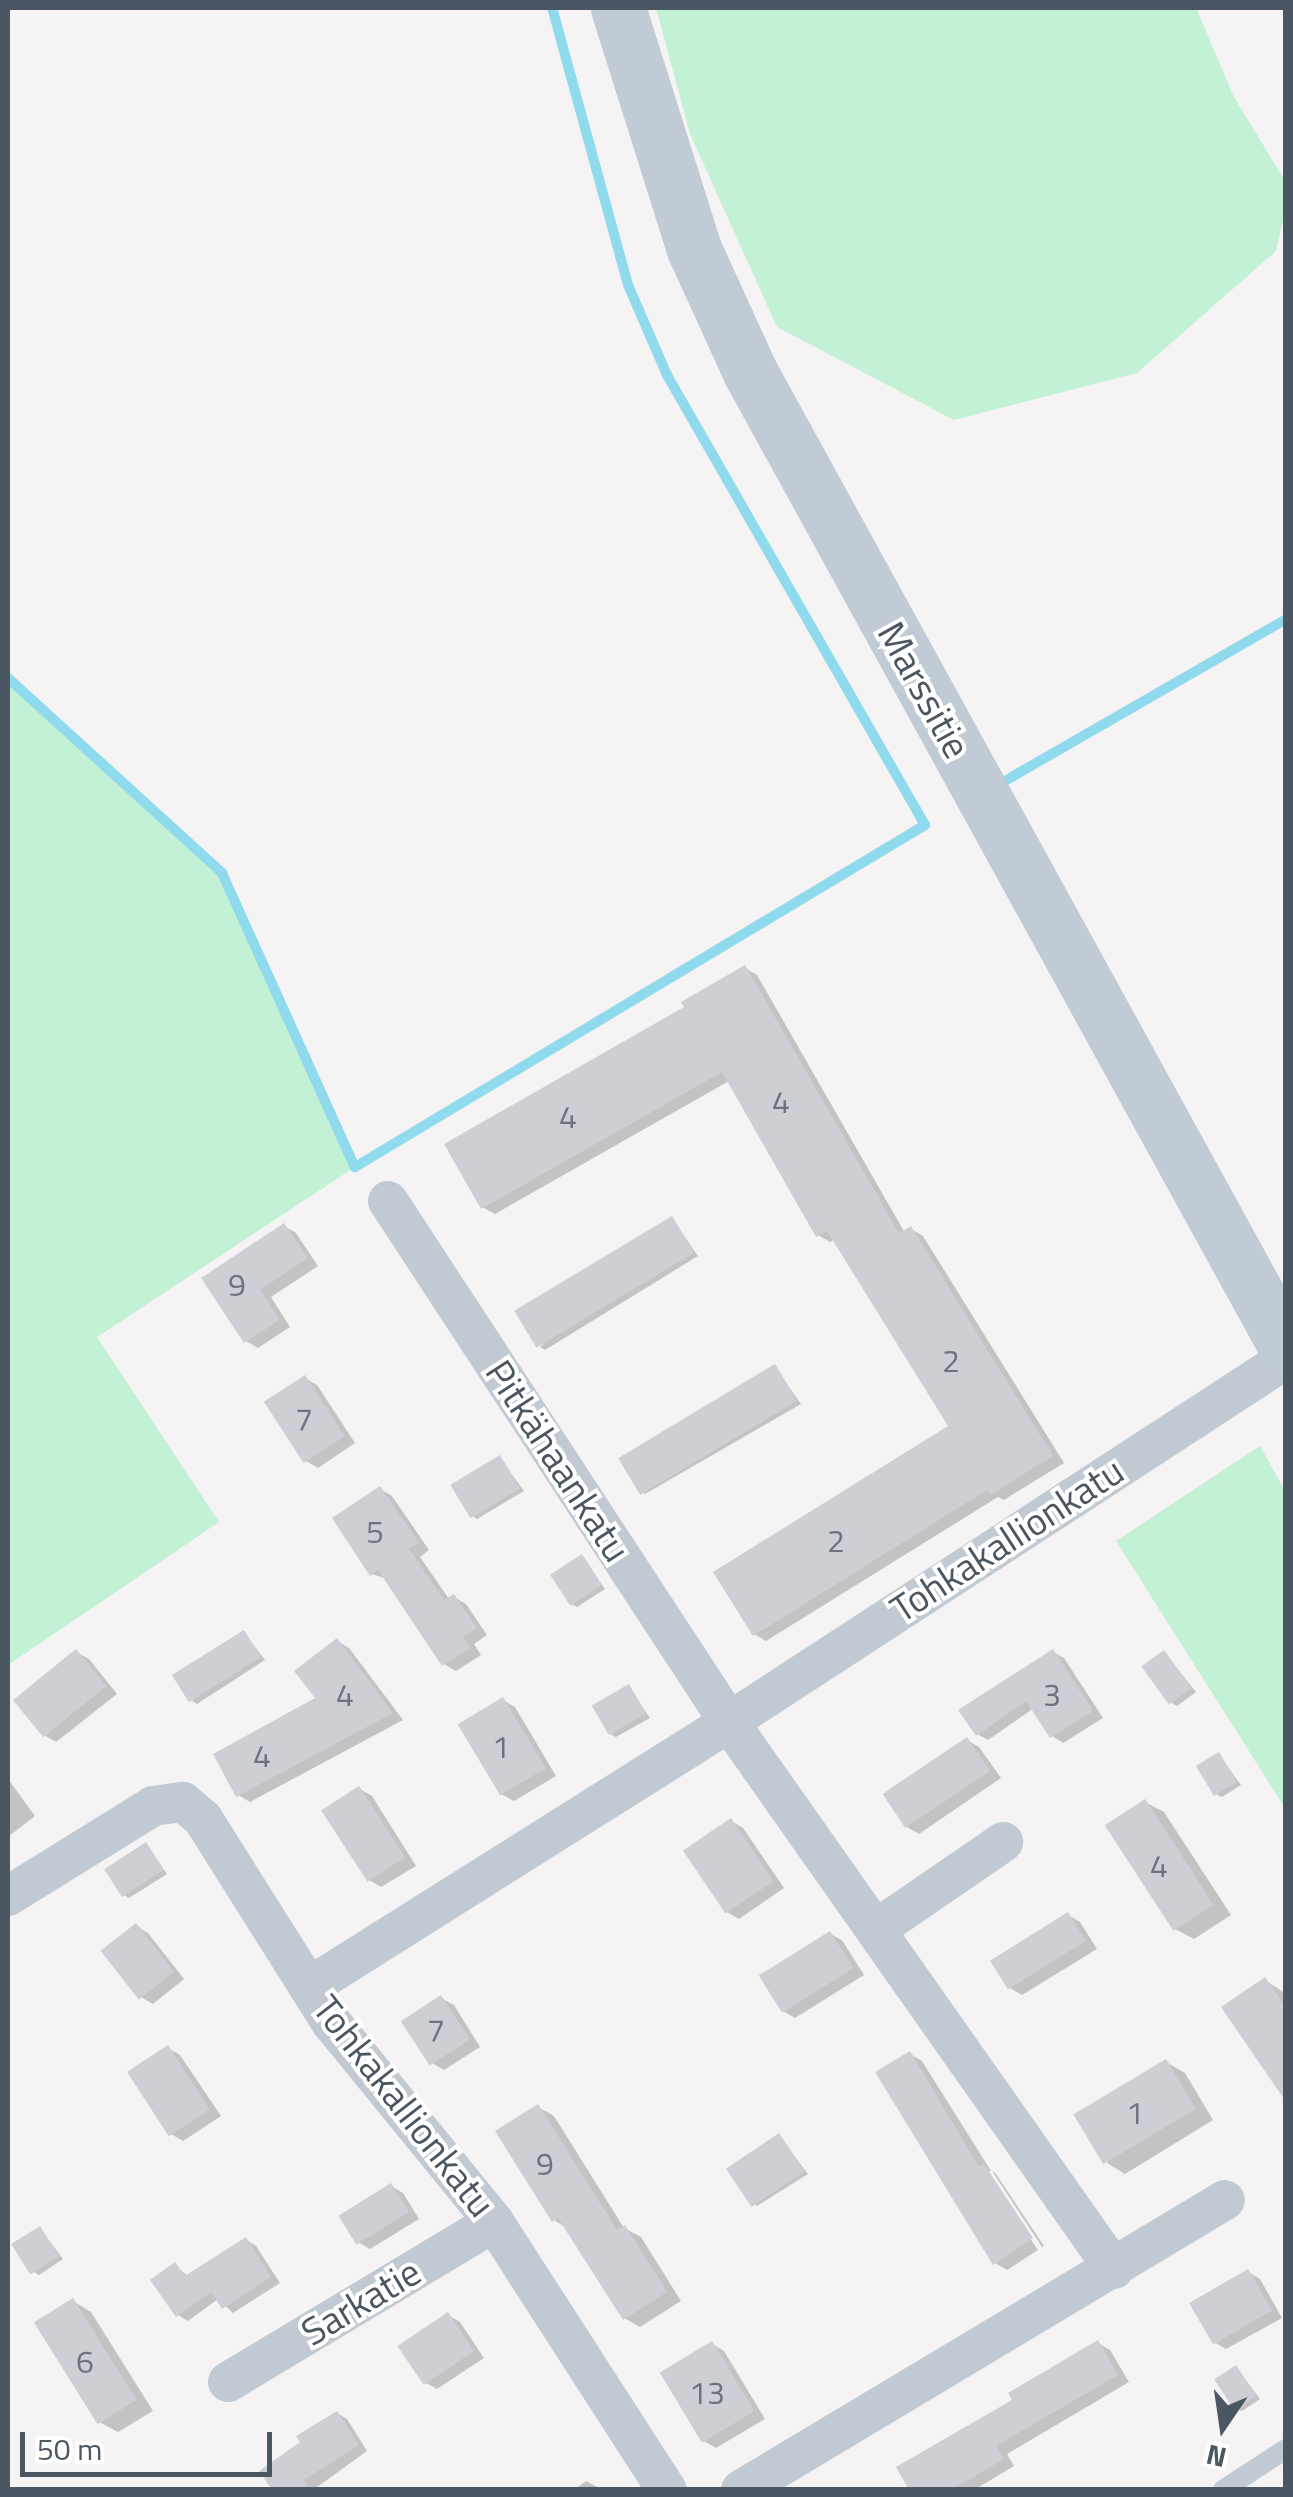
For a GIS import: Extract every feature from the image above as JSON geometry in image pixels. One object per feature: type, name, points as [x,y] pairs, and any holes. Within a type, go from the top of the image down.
[{"type":"main road","name":"Marssitie","points":[[618,8],[694,249],[750,372],[1286,1347]]},
{"type":"street","name":"Pitkähaankatu","points":[[388,1201],[729,1722]]},
{"type":"street","name":"Tohkakallionkatu","points":[[667,2490],[494,2222],[354,2053],[309,1987],[729,1722],[1286,1359]]},
{"type":"street","points":[[729,1722],[878,1928],[1114,2269]]},
{"type":"street","points":[[8,1896],[153,1806],[183,1802],[203,1818],[309,1987]]},
{"type":"street","points":[[878,1928],[1003,1842]]},
{"type":"street","points":[[741,2490],[1226,2200]]},
{"type":"street","name":"Sarkatie","points":[[228,2382],[494,2222]]},
{"type":"lane","points":[[1223,2490],[1243,2473],[1286,2449]]},
{"type":"green space","points":[[656,8],[1196,8],[1234,97],[1285,181],[1285,211],[1276,251],[1137,373],[954,420],[777,327],[690,134]]},
{"type":"green space","points":[[8,678],[222,873],[355,1167],[97,1337],[219,1522],[8,1665]]},
{"type":"green space","points":[[1260,1446],[1285,1491],[1285,1808],[1116,1541]]},
{"type":"building","points":[[745,965],[899,1233],[911,1226],[1053,1456],[990,1495],[987,1490],[753,1636],[713,1572],[948,1426],[827,1231],[816,1237],[722,1072],[481,1209],[444,1144],[684,1007],[681,1002]]},
{"type":"building","points":[[672,1216],[694,1253],[536,1348],[514,1311]]},
{"type":"building","points":[[284,1223],[308,1258],[260,1290],[280,1320],[244,1343],[201,1278]]},
{"type":"building","points":[[775,1364],[797,1401],[640,1495],[618,1458]]},
{"type":"building","points":[[305,1375],[345,1436],[304,1463],[264,1402]]},
{"type":"building","points":[[500,1455],[520,1488],[470,1518],[450,1485]]},
{"type":"building","points":[[380,1486],[419,1543],[409,1549],[444,1600],[454,1594],[477,1628],[463,1637],[470,1648],[442,1666],[378,1570],[370,1576],[332,1518]]},
{"type":"building","points":[[582,1554],[602,1585],[570,1606],[550,1575]]},
{"type":"building","points":[[244,1630],[261,1657],[189,1702],[172,1675]]},
{"type":"building","points":[[337,1638],[393,1713],[236,1797],[213,1754],[315,1698],[294,1671]]},
{"type":"building","points":[[76,1649],[106,1686],[43,1737],[13,1700]]},
{"type":"building","points":[[1053,1649],[1093,1711],[1050,1738],[1026,1701],[976,1736],[958,1710]]},
{"type":"building","points":[[1164,1650],[1192,1688],[1169,1704],[1141,1666]]},
{"type":"building","points":[[629,1684],[646,1713],[609,1735],[592,1705]]},
{"type":"building","points":[[503,1697],[546,1768],[500,1795],[458,1724]]},
{"type":"building","points":[[967,1737],[990,1771],[905,1828],[882,1794]]},
{"type":"building","points":[[1219,1752],[1237,1782],[1214,1796],[1196,1766]]},
{"type":"building","points":[[359,1786],[405,1857],[368,1882],[321,1811]]},
{"type":"building","points":[[1145,1799],[1214,1905],[1173,1931],[1105,1825]]},
{"type":"building","points":[[731,1818],[773,1881],[725,1913],[683,1850]]},
{"type":"building","points":[[146,1842],[164,1870],[122,1897],[104,1869]]},
{"type":"building","points":[[1068,1912],[1086,1941],[1008,1990],[990,1961]]},
{"type":"building","points":[[136,1923],[174,1972],[139,2000],[101,1951]]},
{"type":"building","points":[[830,1931],[853,1968],[782,2013],[759,1976]]},
{"type":"building","points":[[1265,1977],[1286,2008],[1286,2102],[1221,2007]]},
{"type":"building","points":[[441,1995],[470,2039],[430,2066],[401,2021]]},
{"type":"building","points":[[168,2045],[210,2110],[169,2136],[127,2072]]},
{"type":"building","points":[[910,2051],[979,2167],[984,2164],[1033,2238],[993,2265],[875,2072]]},
{"type":"building","points":[[1166,2059],[1196,2109],[1103,2164],[1073,2115]]},
{"type":"building","points":[[538,2104],[617,2230],[625,2225],[667,2292],[623,2320],[558,2218],[552,2222],[495,2131]]},
{"type":"building","points":[[779,2133],[805,2171],[752,2207],[726,2169]]},
{"type":"building","points":[[391,2183],[409,2212],[356,2245],[338,2216]]},
{"type":"building","points":[[40,2226],[59,2257],[30,2275],[11,2244]]},
{"type":"building","points":[[246,2237],[271,2277],[222,2309],[211,2292],[176,2317],[150,2280],[175,2262],[185,2276]]},
{"type":"building","points":[[1248,2269],[1272,2311],[1213,2345],[1189,2303]]},
{"type":"building","points":[[73,2298],[137,2400],[98,2424],[34,2322]]},
{"type":"building","points":[[448,2312],[474,2351],[424,2385],[397,2346]]},
{"type":"building","points":[[1098,2340],[1118,2375],[996,2446],[1004,2459],[951,2490],[909,2490],[896,2467],[1012,2400],[1008,2393]]},
{"type":"building","points":[[712,2341],[754,2411],[702,2443],[660,2372]]},
{"type":"building","points":[[1236,2365],[1256,2396],[1234,2410],[1214,2379]]},
{"type":"building","points":[[337,2411],[359,2445],[304,2480],[310,2490],[272,2490],[259,2471],[300,2442],[296,2436]]},
{"type":"waterway","points":[[8,678],[222,873],[355,1167],[925,825],[667,375],[628,285],[552,8]]},
{"type":"waterway","points":[[1003,782],[1286,619]]}]
